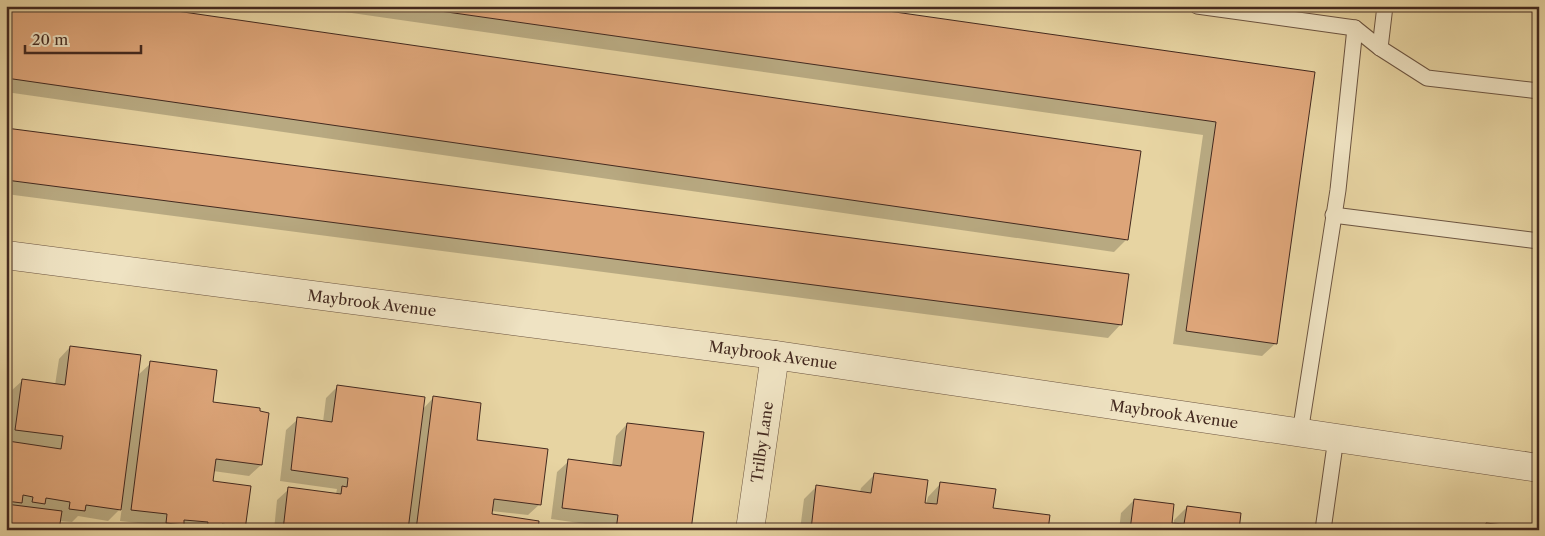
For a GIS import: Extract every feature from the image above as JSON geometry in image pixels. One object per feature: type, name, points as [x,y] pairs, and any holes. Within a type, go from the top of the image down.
[{"type":"street","name":"Maybrook Avenue","points":[[6,256],[775,355],[1539,468]]},
{"type":"street","name":"Trilby Lane","points":[[750,530],[775,355]]},
{"type":"lane","points":[[1197,6],[1283,12],[1355,28],[1380,48],[1427,78],[1539,91]]},
{"type":"lane","points":[[1380,48],[1386,6]]},
{"type":"lane","points":[[1300,432],[1333,215],[1355,28]]},
{"type":"lane","points":[[1333,215],[1539,241]]},
{"type":"lane","points":[[1323,530],[1336,438]]},
{"type":"building","points":[[6,6],[142,6],[1141,151],[1128,240],[6,78]]},
{"type":"building","points":[[405,6],[853,6],[1315,72],[1277,344],[1186,331],[1216,122]]},
{"type":"building","points":[[6,128],[1129,274],[1122,325],[6,180]]},
{"type":"building","points":[[70,346],[141,355],[121,510],[86,505],[85,511],[69,509],[70,502],[46,498],[45,504],[32,502],[33,497],[23,495],[22,503],[6,501],[8,441],[61,449],[63,436],[15,430],[22,379],[65,385]]},
{"type":"building","points":[[150,361],[217,370],[213,402],[260,408],[260,411],[269,413],[262,465],[216,459],[213,481],[251,486],[245,530],[228,530],[229,525],[222,524],[221,530],[207,529],[208,522],[184,520],[184,525],[166,523],[167,514],[131,510]]},
{"type":"building","points":[[337,385],[425,397],[408,530],[283,530],[288,487],[341,494],[342,486],[347,487],[348,478],[291,470],[297,417],[332,422]]},
{"type":"building","points":[[433,396],[481,403],[477,440],[548,449],[541,505],[494,499],[492,514],[539,521],[538,530],[416,530]]},
{"type":"building","points":[[627,423],[704,432],[691,530],[616,530],[618,515],[562,508],[568,459],[621,466]]},
{"type":"building","points":[[874,473],[928,480],[925,503],[937,504],[940,482],[996,489],[993,508],[1050,515],[1048,530],[811,530],[816,485],[871,493]]},
{"type":"building","points":[[1134,499],[1174,504],[1172,523],[1184,524],[1187,506],[1241,513],[1239,530],[1130,530]]},
{"type":"building","points":[[6,504],[62,511],[59,530],[6,530]]},
{"type":"building","points":[[1486,523],[1539,529],[1539,530],[1485,530]]}]
